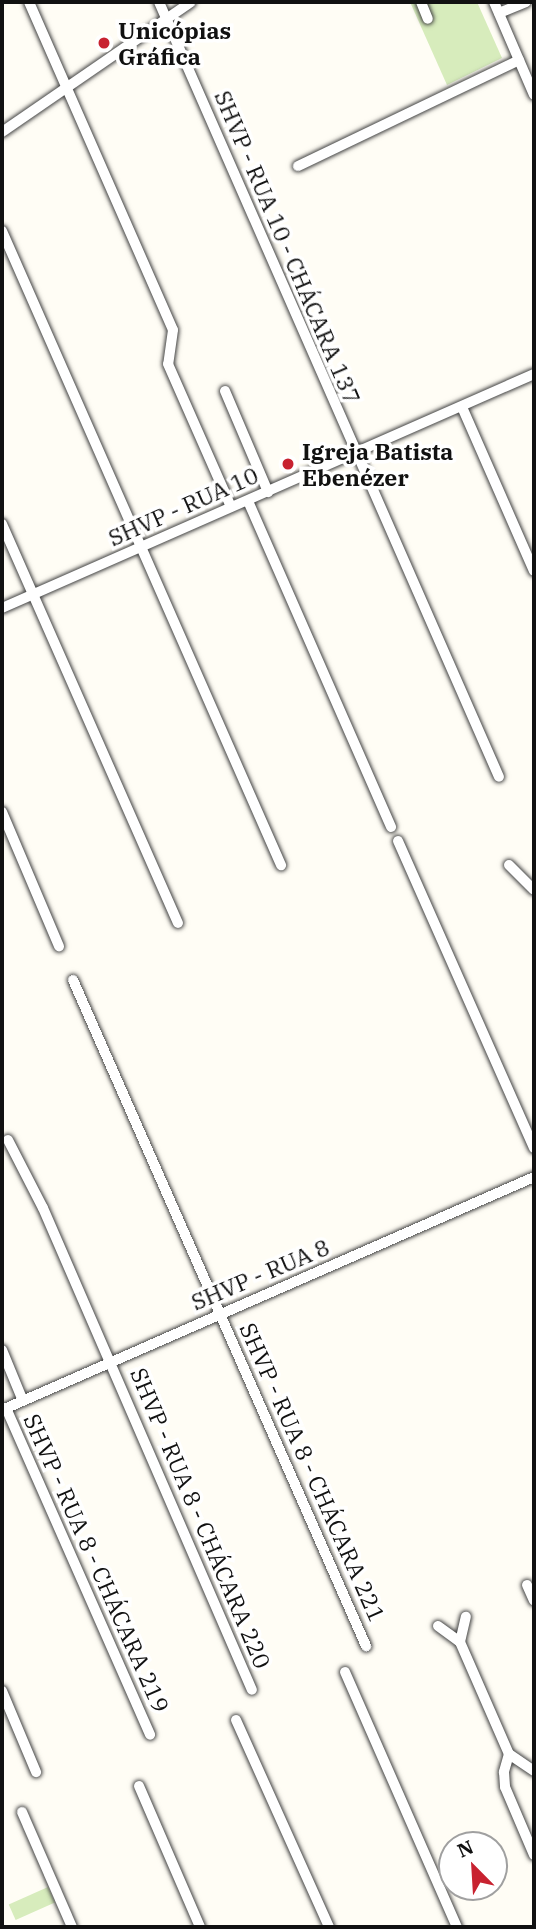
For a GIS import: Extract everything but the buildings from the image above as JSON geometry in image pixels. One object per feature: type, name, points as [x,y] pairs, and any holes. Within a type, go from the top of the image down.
[{"type":"street","points":[[29,2],[173,330],[168,364],[232,508]]},
{"type":"street","name":"SHVP - RUA 10 - CHÁCARA 137","points":[[159,2],[499,777]]},
{"type":"street","points":[[2,132],[191,2]]},
{"type":"street","points":[[421,2],[428,19]]},
{"type":"street","points":[[494,2],[534,95]]},
{"type":"street","points":[[499,13],[526,2]]},
{"type":"street","points":[[298,166],[519,60]]},
{"type":"street","points":[[2,231],[281,865]]},
{"type":"street","name":"SHVP - RUA 10","points":[[2,608],[534,374]]},
{"type":"street","points":[[225,391],[268,492]]},
{"type":"street","points":[[462,407],[534,570]]},
{"type":"street","points":[[248,501],[391,827]]},
{"type":"street","points":[[2,524],[178,923]]},
{"type":"street","points":[[2,812],[59,946]]},
{"type":"street","points":[[398,841],[534,1148]]},
{"type":"street","points":[[509,865],[534,890]]},
{"type":"street","name":"SHVP - RUA 8 - CHÁCARA 221","points":[[73,980],[366,1646]]},
{"type":"street","name":"SHVP - RUA 8 - CHÁCARA 220","points":[[8,1140],[43,1208],[252,1690]]},
{"type":"street","name":"SHVP - RUA 8","points":[[4,1409],[534,1177]]},
{"type":"street","points":[[2,1350],[23,1401]]},
{"type":"street","name":"SHVP - RUA 8 - CHÁCARA 219","points":[[4,1409],[150,1735]]},
{"type":"street","points":[[527,1585],[534,1601]]},
{"type":"street","points":[[460,1642],[466,1616]]},
{"type":"street","points":[[438,1626],[460,1642],[509,1754],[534,1771]]},
{"type":"street","points":[[345,1672],[457,1927]]},
{"type":"street","points":[[2,1691],[36,1772]]},
{"type":"street","points":[[236,1720],[329,1927]]},
{"type":"street","points":[[509,1754],[504,1772],[505,1787],[534,1855]]},
{"type":"street","points":[[139,1786],[200,1927]]},
{"type":"street","points":[[22,1812],[72,1927]]},
{"type":"green space","points":[[410,2],[477,2],[502,58],[447,85]]},
{"type":"green space","points":[[48,1887],[55,1903],[16,1920],[9,1904]]},
{"type":"place","name":"Unicópias Gráfica","points":[[104,43]]},
{"type":"place","name":"Igreja Batista Ebenézer","points":[[288,464]]}]
